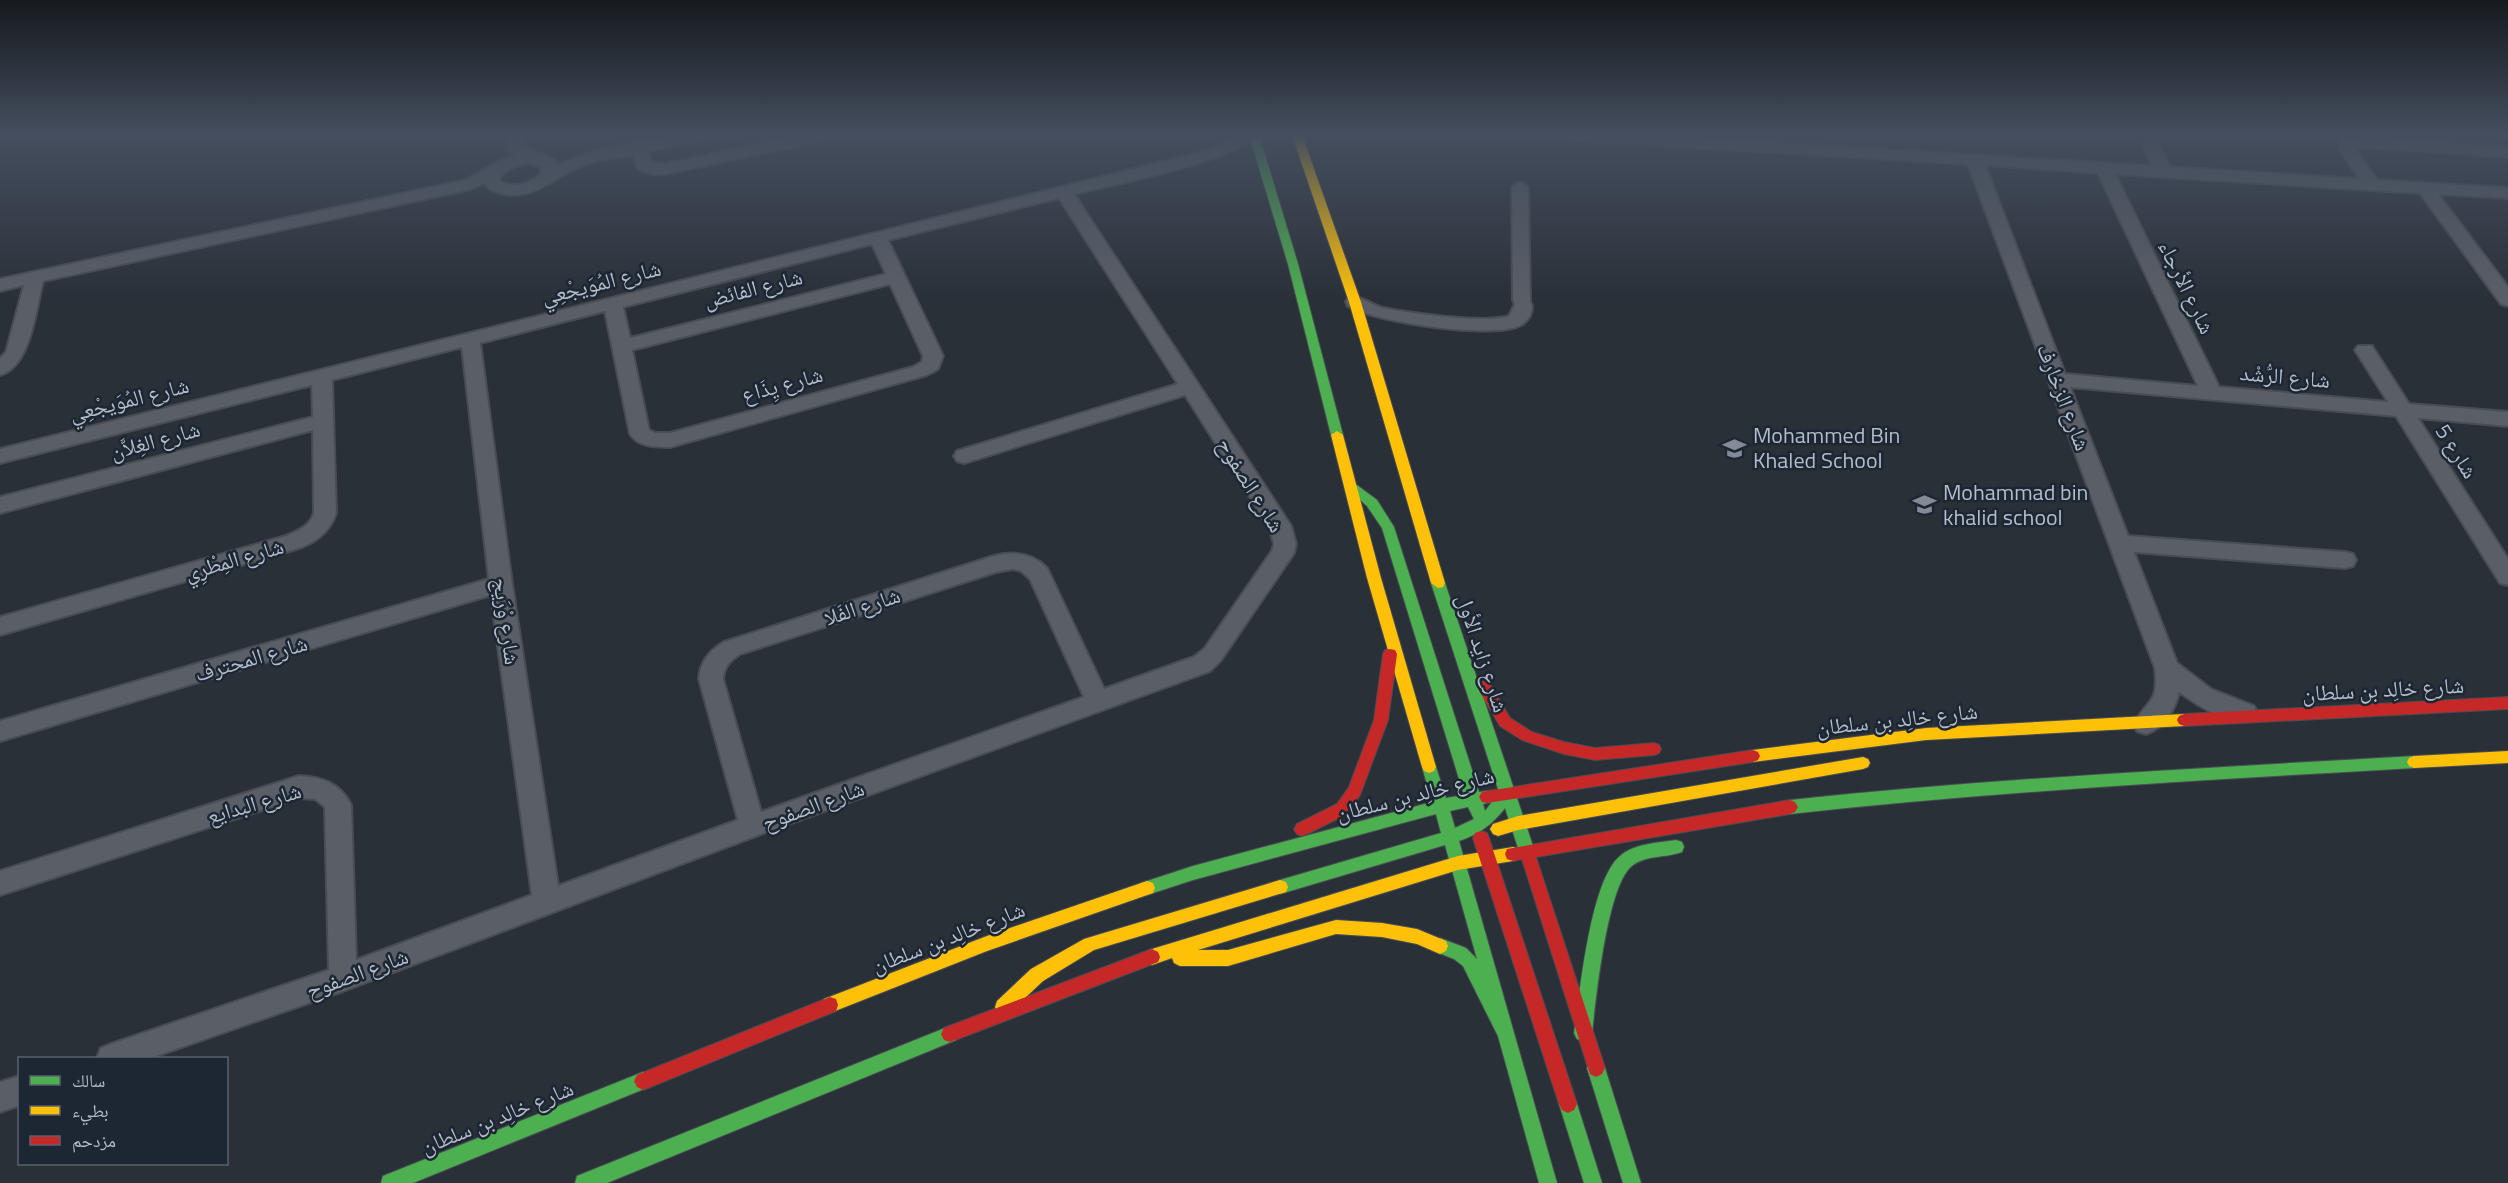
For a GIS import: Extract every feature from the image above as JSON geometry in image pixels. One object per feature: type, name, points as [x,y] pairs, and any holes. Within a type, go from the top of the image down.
[{"type":"main road","points":[[1272,190],[1300,287],[1349,484],[1392,640],[1458,863],[1548,1183]]},
{"type":"main road","name":"شارع زايد الأول","points":[[1317,190],[1355,302],[1452,630],[1518,823],[1632,1183]]},
{"type":"main road","points":[[1349,484],[1366,496],[1379,510],[1388,527],[1593,1183]]},
{"type":"main road","points":[[1452,630],[1498,712],[1515,730],[1555,745],[1595,754],[1664,748]]},
{"type":"main road","points":[[1193,873],[1330,818],[1342,810],[1355,790],[1378,732],[1392,640]]},
{"type":"main road","name":"شارع خالِد بن سلطان","points":[[390,1183],[942,960],[1067,914],[1193,873],[1441,806],[1507,793],[1773,753],[1926,734],[2508,703]]},
{"type":"main road","points":[[1897,752],[1926,734]]},
{"type":"main road","points":[[1720,747],[1773,753]]},
{"type":"main road","points":[[584,1183],[996,1015],[1161,954],[1458,863],[1801,805],[2065,782],[2508,757]]},
{"type":"main road","points":[[996,1015],[1019,989],[1045,968],[1084,947],[1450,836],[1862,764],[1879,759]]},
{"type":"main road","points":[[1458,863],[1501,806],[1507,793]]},
{"type":"main road","points":[[1766,825],[1801,805]]},
{"type":"main road","points":[[1441,806],[1527,852]]},
{"type":"main road","points":[[1583,1033],[1595,952],[1616,872],[1634,856],[1691,845]]},
{"type":"main road","points":[[1161,954],[1194,960],[1228,958],[1336,927],[1382,930],[1417,937],[1460,953],[1469,961],[1506,1034]]},
{"type":"street","points":[[0,285],[442,190]]},
{"type":"street","name":"شارع المُوَيجْعِي","points":[[0,456],[1071,190]]},
{"type":"street","points":[[1355,302],[1380,313],[1499,325],[1521,309],[1520,190]]},
{"type":"street","name":"شارع الزخارف","points":[[1986,190],[2167,669],[2168,694],[2164,706],[2145,724]]},
{"type":"street","name":"شارع الأرجاء","points":[[2115,190],[2212,394]]},
{"type":"street","points":[[2426,190],[2508,300]]},
{"type":"street","points":[[2469,190],[2508,193]]},
{"type":"street","name":"شارع الصفوح","points":[[117,1057],[343,978],[752,826],[1202,664],[1213,654],[1283,553],[1285,544],[1280,526],[1064,192]]},
{"type":"street","name":"شارع يِذَاع","points":[[613,303],[640,434],[653,440],[670,440],[927,368],[933,361],[933,356],[878,238]]},
{"type":"street","points":[[0,369],[15,354],[35,277]]},
{"type":"street","name":"شارع الفائض","points":[[623,346],[895,277]]},
{"type":"street","points":[[1365,338],[1381,322],[1401,315]]},
{"type":"street","name":"شارع وْرَيج","points":[[470,338],[501,584],[547,904]]},
{"type":"street","name":"شارع 5","points":[[2365,350],[2508,577]]},
{"type":"street","name":"شارع المِطْرِي","points":[[0,626],[303,538],[319,526],[325,513],[322,376]]},
{"type":"street","name":"شارع الرُّشْد","points":[[2058,380],[2508,419]]},
{"type":"street","points":[[964,456],[1189,387]]},
{"type":"street","name":"شارع الغِلاَّن","points":[[0,506],[322,421]]},
{"type":"street","points":[[2119,543],[2345,560]]},
{"type":"street","name":"شارع الفَلا","points":[[752,826],[711,680],[711,671],[715,662],[732,648],[994,564],[1021,561],[1032,566],[1039,574],[1098,702]]},
{"type":"street","name":"شارع المحترف","points":[[0,731],[501,584]]},
{"type":"street","points":[[2167,669],[2198,693],[2217,704],[2258,716]]},
{"type":"street","name":"شارع البدايع","points":[[0,883],[299,787],[324,790],[333,796],[338,804],[343,978]]},
{"type":"street","points":[[0,1097],[18,1091]]},
{"type":"traffic: fast","points":[[1271,190],[1293,264],[1337,435]]},
{"type":"traffic: fast","points":[[1350,484],[1372,503],[1388,527],[1477,811],[1482,819]]},
{"type":"traffic: fast","points":[[1438,583],[1527,852]]},
{"type":"traffic: fast","points":[[1790,807],[1911,794],[2065,782],[2414,762]]},
{"type":"traffic: fast","points":[[1429,767],[1458,863]]},
{"type":"traffic: fast","points":[[1280,887],[1466,832],[1490,817],[1507,793]]},
{"type":"traffic: fast","points":[[1147,888],[1193,873],[1441,806],[1487,797]]},
{"type":"traffic: fast","points":[[1583,1033],[1602,918],[1615,875],[1623,863],[1635,855],[1676,847]]},
{"type":"traffic: fast","points":[[1458,863],[1548,1183]]},
{"type":"traffic: fast","points":[[1440,946],[1460,953],[1469,961],[1506,1034]]},
{"type":"traffic: fast","points":[[584,1183],[950,1034]]},
{"type":"traffic: fast","points":[[1596,1068],[1632,1183]]},
{"type":"traffic: fast","points":[[390,1183],[643,1081]]},
{"type":"traffic: fast","points":[[1568,1104],[1593,1183]]},
{"type":"traffic: slow","points":[[1316,190],[1355,302],[1438,583]]},
{"type":"traffic: slow","points":[[1337,435],[1374,578],[1429,767]]},
{"type":"traffic: slow","points":[[1753,756],[1926,734],[2184,720]]},
{"type":"traffic: slow","points":[[2414,762],[2508,757]]},
{"type":"traffic: slow","points":[[1498,829],[1518,823],[1863,763]]},
{"type":"traffic: slow","points":[[1152,957],[1458,863],[1513,854]]},
{"type":"traffic: slow","points":[[1003,1007],[1037,975],[1090,944],[1280,887]]},
{"type":"traffic: slow","points":[[830,1005],[987,944],[1147,888]]},
{"type":"traffic: slow","points":[[1180,958],[1228,958],[1336,927],[1382,930],[1417,937],[1440,946]]},
{"type":"traffic: jam","points":[[1302,829],[1342,809],[1355,790],[1381,720],[1390,654]]},
{"type":"traffic: jam","points":[[1484,687],[1505,722],[1527,736],[1564,748],[1595,754],[1654,749]]},
{"type":"traffic: jam","points":[[2184,720],[2508,703]]},
{"type":"traffic: jam","points":[[1487,797],[1753,756]]},
{"type":"traffic: jam","points":[[1513,854],[1790,807]]},
{"type":"traffic: jam","points":[[1481,838],[1568,1104]]},
{"type":"traffic: jam","points":[[1527,852],[1596,1068]]},
{"type":"traffic: jam","points":[[950,1034],[1152,957]]},
{"type":"traffic: jam","points":[[643,1081],[830,1005]]},
{"type":"place","name":"Mohammed Bin Khaled School","points":[[1735,448]]},
{"type":"place","name":"Mohammad bin khalid school","points":[[1925,505]]}]
